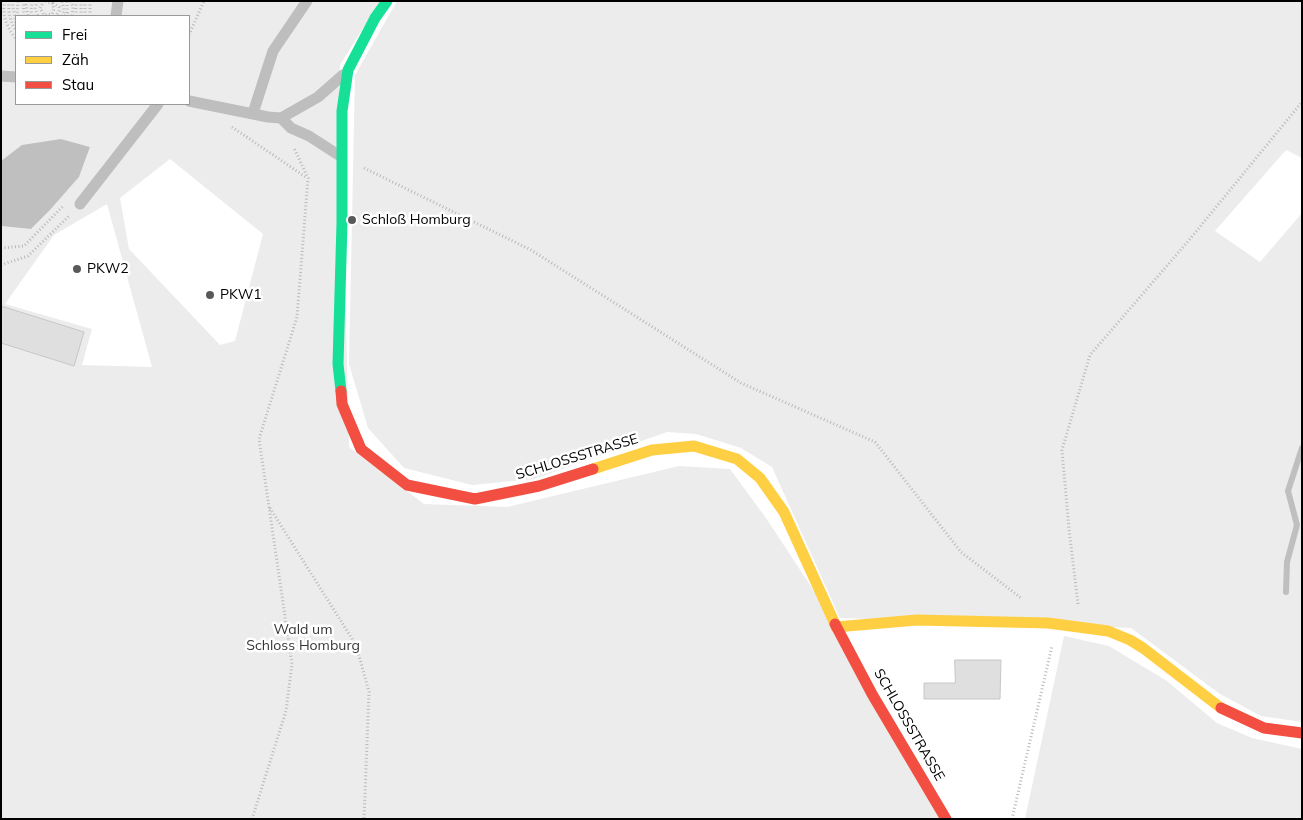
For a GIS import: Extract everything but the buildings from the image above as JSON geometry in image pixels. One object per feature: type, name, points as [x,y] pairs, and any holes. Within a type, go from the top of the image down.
[{"type":"street","name":"SCHLOSSSTRASSE","points":[[387,1],[375,18],[348,70],[342,111],[342,223],[338,364],[342,404],[362,449],[408,485],[476,499],[539,486],[652,450],[694,446],[737,459],[760,478],[784,512],[836,626],[872,694],[946,819]]},
{"type":"street","points":[[836,626],[917,620],[1048,624],[1115,633],[1162,660],[1216,705],[1263,728],[1302,733]]},
{"type":"lane","points":[[116,15],[118,1]]},
{"type":"lane","points":[[253,114],[273,51],[307,1]]},
{"type":"lane","points":[[190,101],[281,118],[318,98],[348,70]]},
{"type":"lane","points":[[1,76],[15,77]]},
{"type":"lane","points":[[80,204],[157,105]]},
{"type":"lane","points":[[281,118],[291,128],[310,136],[341,157]]},
{"type":"path","points":[[5,1],[5,19],[10,32],[15,38]]},
{"type":"path","points":[[11,1],[15,19]]},
{"type":"path","points":[[11,1],[8,8],[15,28]]},
{"type":"path","points":[[18,1],[18,15]]},
{"type":"path","points":[[23,1],[24,15]]},
{"type":"path","points":[[28,1],[26,5],[28,15]]},
{"type":"path","points":[[32,1],[32,15]]},
{"type":"path","points":[[37,1],[34,9],[37,15]]},
{"type":"path","points":[[52,3],[54,10],[52,14],[44,15],[40,8],[45,1],[52,3],[59,7],[57,15]]},
{"type":"path","points":[[62,1],[64,15]]},
{"type":"path","points":[[65,15],[67,13],[67,1]]},
{"type":"path","points":[[71,1],[72,15]]},
{"type":"path","points":[[76,1],[76,15]]},
{"type":"path","points":[[80,15],[81,1]]},
{"type":"path","points":[[85,1],[85,15]]},
{"type":"path","points":[[90,1],[90,15]]},
{"type":"path","points":[[190,33],[204,1]]},
{"type":"path","points":[[1080,627],[1062,450],[1090,355],[1190,239],[1302,102]]},
{"type":"path","points":[[227,123],[308,178]]},
{"type":"path","points":[[252,819],[286,711],[292,664],[259,439],[298,317],[308,178],[293,144]]},
{"type":"path","points":[[341,157],[531,250],[741,383],[876,442],[961,552],[1027,603]]},
{"type":"path","points":[[1,265],[28,256],[80,204]]},
{"type":"path","points":[[269,505],[356,645],[369,692],[364,819]]},
{"type":"path","points":[[1012,819],[1056,626]]},
{"type":"green space","name":"Wald um Schloss Homburg","points":[[1,1],[380,1],[340,65],[349,447],[424,504],[507,507],[679,466],[730,469],[766,518],[816,594],[943,819],[1,819],[1,226],[31,229],[79,177],[90,147],[61,139],[1,161]],"holes":[[[170,159],[263,234],[235,341],[220,345],[129,249],[120,198]],[[107,204],[152,367],[82,365],[92,329],[5,304],[54,235]]]},
{"type":"green space","points":[[397,1],[1302,1],[1302,158],[1286,150],[1215,231],[1260,262],[1302,213],[1302,722],[1261,716],[1220,694],[1131,628],[840,618],[772,467],[741,448],[696,434],[667,432],[534,479],[472,485],[404,468],[368,428],[349,364],[355,75]]},
{"type":"green space","points":[[1064,636],[1109,646],[1167,681],[1217,723],[1252,738],[1302,749],[1302,819],[1025,819]]},
{"type":"shaded area","points":[[61,139],[90,147],[79,177],[31,229],[1,226],[1,161],[22,145]]},
{"type":"waterway","points":[[1286,592],[1287,562],[1297,525],[1288,491],[1302,448]]},
{"type":"traffic: fast","points":[[341,391],[338,364],[342,223],[342,111],[348,70],[375,18],[387,1]]},
{"type":"traffic: slow","points":[[593,469],[652,450],[694,446],[737,459],[760,478],[784,512],[835,624]]},
{"type":"traffic: slow","points":[[836,627],[917,620],[1048,623],[1108,631],[1130,640],[1143,648],[1221,708]]},
{"type":"traffic: jam","points":[[341,391],[342,404],[361,449],[407,485],[475,499],[539,486],[593,469]]},
{"type":"traffic: jam","points":[[835,624],[872,694],[946,819]]},
{"type":"traffic: jam","points":[[1221,708],[1264,728],[1302,733]]},
{"type":"place","name":"Schloß Homburg","points":[[352,220]]},
{"type":"place","name":"PKW2","points":[[77,269]]},
{"type":"place","name":"PKW1","points":[[210,295]]}]
